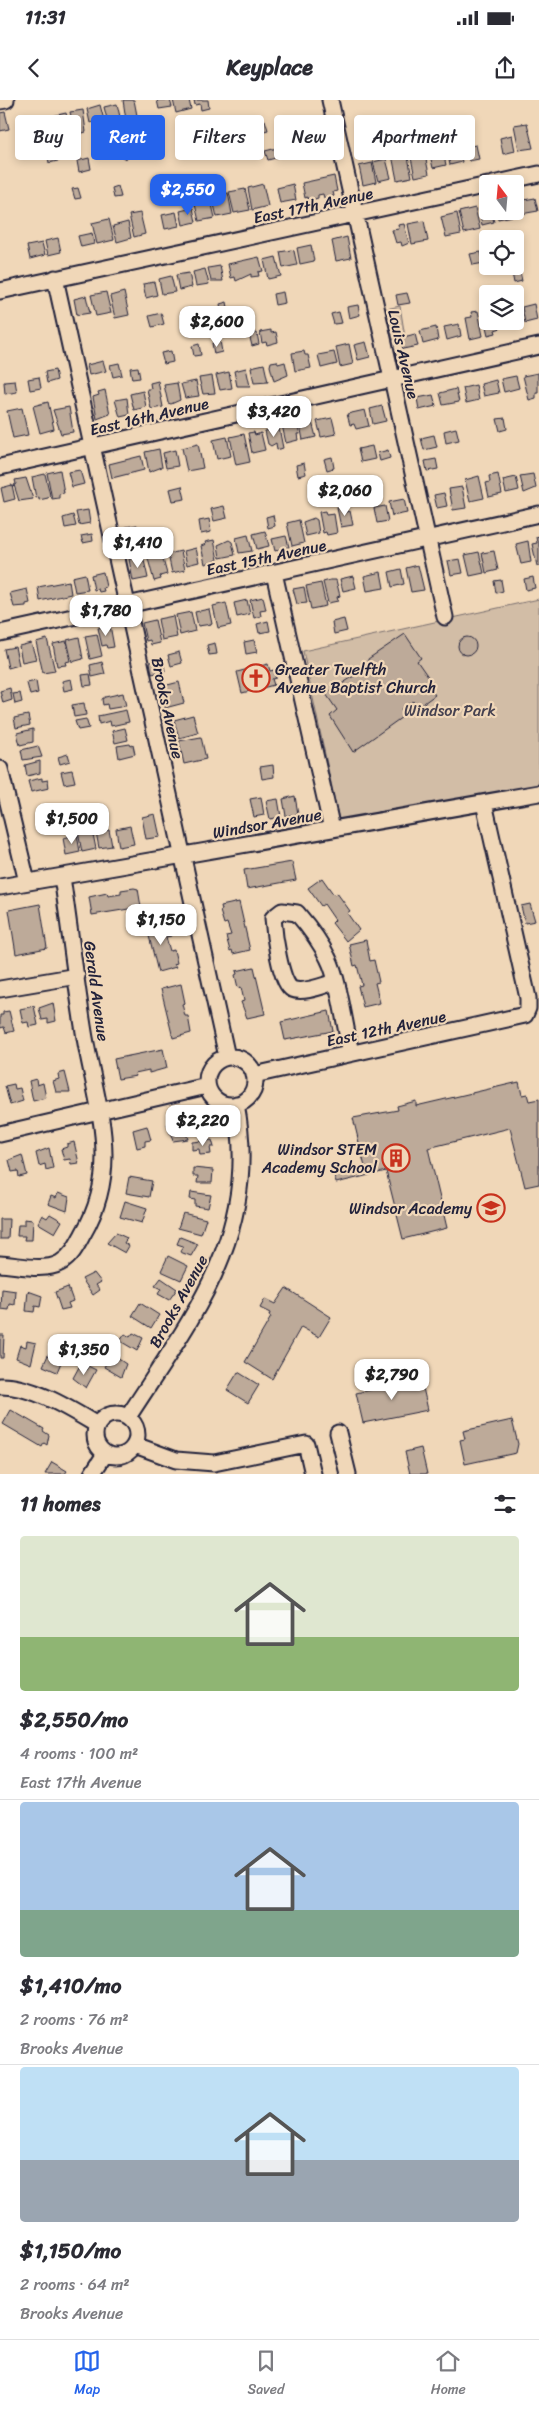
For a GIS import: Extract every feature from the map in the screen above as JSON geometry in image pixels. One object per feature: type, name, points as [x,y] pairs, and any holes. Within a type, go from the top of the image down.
[{"type":"street","points":[[0,101],[6,100]]},
{"type":"street","name":"Louis Avenue","points":[[330,100],[444,617]]},
{"type":"street","points":[[524,177],[539,174]]},
{"type":"street","name":"East 17th Avenue","points":[[0,291],[479,187]]},
{"type":"street","name":"Brooks Avenue","points":[[55,278],[227,1057]]},
{"type":"street","name":"East 16th Avenue","points":[[0,467],[539,346]]},
{"type":"street","name":"East 15th Avenue","points":[[0,633],[539,514]]},
{"type":"street","points":[[274,573],[332,829]]},
{"type":"street","points":[[0,769],[27,882]]},
{"type":"street","name":"Windsor Avenue","points":[[0,887],[539,793]]},
{"type":"street","name":"East 12th Avenue","points":[[254,1075],[525,1015],[528,1008],[528,998],[484,803]]},
{"type":"street","name":"Gerald Avenue","points":[[0,1264],[43,1267],[59,1264],[72,1254],[91,1221],[102,1187],[106,1156],[101,1110],[85,1039],[62,877]]},
{"type":"street","points":[[335,982],[300,990],[293,990],[286,984],[274,937],[273,918],[282,910],[297,913],[311,930],[329,959],[335,982],[351,1053]]},
{"type":"street","points":[[0,989],[77,976]]},
{"type":"street","points":[[227,1057],[234,1057],[247,1063],[254,1075],[255,1083],[249,1097],[236,1104],[221,1103],[215,1099],[207,1086],[209,1071],[213,1064],[227,1057]]},
{"type":"street","points":[[0,1134],[207,1086]]},
{"type":"street","name":"Brooks Avenue","points":[[128,1417],[185,1330],[218,1270],[234,1222],[241,1177],[241,1132],[236,1104]]},
{"type":"street","points":[[0,1386],[9,1386],[53,1400],[97,1425]]},
{"type":"street","points":[[122,1414],[128,1417],[133,1421],[138,1433],[135,1445],[131,1450],[119,1456],[105,1454],[96,1444],[97,1425],[108,1415],[122,1414]]},
{"type":"street","points":[[338,1434],[348,1474]]},
{"type":"street","points":[[135,1445],[176,1460],[214,1463],[306,1444],[313,1474]]},
{"type":"street","points":[[92,1474],[105,1454]]},
{"type":"green space","points":[[400,306],[405,337],[393,340],[386,309]]},
{"type":"green space","name":"Windsor Park","points":[[539,599],[539,785],[339,820],[303,651]]},
{"type":"building","points":[[123,100],[134,100],[137,115],[125,115]]},
{"type":"building","points":[[157,100],[170,100],[172,107],[159,109]]},
{"type":"building","points":[[173,100],[189,100],[191,109],[176,113]]},
{"type":"building","points":[[194,100],[208,100],[209,108],[201,110],[200,104],[195,105]]},
{"type":"building","points":[[117,104],[120,115],[106,115],[104,107]]},
{"type":"building","points":[[100,105],[103,115],[91,115],[90,123],[87,109]]},
{"type":"building","points":[[83,110],[86,132],[81,133],[81,115],[71,115],[70,112]]},
{"type":"building","points":[[5,112],[9,129],[0,131],[0,113]]},
{"type":"building","points":[[264,120],[268,130],[264,131]]},
{"type":"building","points":[[527,123],[533,148],[519,150],[514,125]]},
{"type":"building","points":[[512,135],[515,151],[503,154],[500,138]]},
{"type":"building","points":[[475,145],[479,159],[475,160]]},
{"type":"building","points":[[274,149],[274,158],[268,160],[265,151]]},
{"type":"building","points":[[89,158],[91,169],[79,172],[77,161]]},
{"type":"building","points":[[49,160],[62,160],[49,163]]},
{"type":"building","points":[[386,160],[391,178],[378,181],[373,162]]},
{"type":"building","points":[[393,160],[409,160],[412,177],[397,180]]},
{"type":"building","points":[[411,160],[426,160],[429,174],[415,177]]},
{"type":"building","points":[[431,160],[445,160],[446,165],[433,168]]},
{"type":"building","points":[[449,160],[462,160],[462,162],[450,165]]},
{"type":"building","points":[[372,163],[376,182],[363,185],[359,166]]},
{"type":"building","points":[[334,176],[337,191],[333,192],[334,196],[324,198],[323,194],[318,195],[318,198],[308,201],[307,197],[305,198],[302,183]]},
{"type":"building","points":[[263,184],[268,206],[252,210],[248,188]]},
{"type":"building","points":[[293,184],[296,200],[280,203],[277,188]]},
{"type":"building","points":[[118,186],[121,197],[114,198],[112,188]]},
{"type":"building","points":[[78,188],[81,198],[75,199],[72,189]]},
{"type":"building","points":[[245,189],[250,210],[234,213],[229,192]]},
{"type":"building","points":[[228,193],[232,214],[217,217],[212,196]]},
{"type":"building","points":[[210,196],[215,218],[199,221],[194,200]]},
{"type":"building","points":[[535,198],[538,211],[524,213],[524,200]]},
{"type":"building","points":[[193,208],[196,222],[183,225],[180,211]]},
{"type":"building","points":[[475,208],[480,229],[464,233],[459,212]]},
{"type":"building","points":[[176,212],[179,226],[165,229],[162,215]]},
{"type":"building","points":[[140,213],[145,234],[134,237],[129,215]]},
{"type":"building","points":[[457,213],[461,234],[446,237],[441,217]]},
{"type":"building","points":[[109,219],[114,240],[97,244],[92,223]]},
{"type":"building","points":[[481,220],[493,220],[494,222],[482,225]]},
{"type":"building","points":[[424,221],[428,241],[412,244],[408,224]]},
{"type":"building","points":[[128,222],[131,238],[117,242],[113,226]]},
{"type":"building","points":[[404,224],[409,243],[402,246],[401,242],[396,243],[392,230],[399,229],[398,225]]},
{"type":"building","points":[[92,233],[94,244],[81,247],[78,236]]},
{"type":"building","points":[[347,237],[351,258],[336,261],[332,241]]},
{"type":"building","points":[[58,238],[61,252],[48,255],[45,241]]},
{"type":"building","points":[[42,243],[45,255],[30,259],[27,246]]},
{"type":"building","points":[[311,245],[314,261],[300,264],[297,248]]},
{"type":"building","points":[[294,251],[297,265],[283,268],[280,252]]},
{"type":"building","points":[[479,252],[479,264],[473,265],[470,254]]},
{"type":"building","points":[[259,257],[263,271],[258,272],[259,276],[251,277],[251,274],[236,281],[235,277],[231,278],[228,264]]},
{"type":"building","points":[[276,257],[281,276],[268,279],[264,260]]},
{"type":"building","points":[[220,266],[223,281],[211,281],[208,268]]},
{"type":"building","points":[[205,269],[209,284],[196,286],[193,272]]},
{"type":"building","points":[[189,273],[192,287],[179,290],[176,275]]},
{"type":"building","points":[[512,275],[521,275],[522,281],[514,283]]},
{"type":"building","points":[[171,276],[175,292],[162,294],[159,279]]},
{"type":"building","points":[[154,282],[157,295],[146,298],[143,284]]},
{"type":"building","points":[[106,292],[111,313],[96,316],[91,295]]},
{"type":"building","points":[[124,292],[129,315],[115,318],[110,296]]},
{"type":"building","points":[[283,292],[285,303],[275,305],[273,294]]},
{"type":"building","points":[[407,293],[410,303],[398,305],[396,295]]},
{"type":"building","points":[[86,296],[90,313],[77,315],[74,299]]},
{"type":"building","points":[[227,302],[229,313],[222,315],[220,304]]},
{"type":"building","points":[[534,304],[537,320],[525,323],[524,306]]},
{"type":"building","points":[[358,305],[360,315],[349,318],[347,307]]},
{"type":"building","points":[[478,311],[479,330],[482,330],[483,336],[470,339],[466,318],[472,317],[471,312]]},
{"type":"building","points":[[339,312],[342,323],[334,324],[331,314]]},
{"type":"building","points":[[161,313],[164,324],[152,327],[149,316]]},
{"type":"building","points":[[459,324],[461,336],[447,340],[444,327]]},
{"type":"building","points":[[436,327],[438,340],[423,344],[420,331]]},
{"type":"building","points":[[271,330],[271,333],[276,332],[278,342],[267,345],[266,342],[262,343],[260,332]]},
{"type":"building","points":[[487,330],[495,330],[496,333],[488,335]]},
{"type":"building","points":[[257,333],[259,344],[252,346],[249,334]]},
{"type":"building","points":[[415,334],[418,346],[403,349],[400,338]]},
{"type":"building","points":[[220,341],[222,352],[214,354],[212,343]]},
{"type":"building","points":[[366,342],[370,357],[358,360],[354,345]]},
{"type":"building","points":[[199,344],[201,355],[194,356],[192,346]]},
{"type":"building","points":[[349,344],[353,364],[340,367],[336,347]]},
{"type":"building","points":[[171,351],[173,362],[164,364],[161,353]]},
{"type":"building","points":[[304,351],[305,355],[308,355],[311,368],[295,371],[292,353]]},
{"type":"building","points":[[334,352],[337,364],[321,368],[318,355]]},
{"type":"building","points":[[103,361],[106,371],[89,375],[87,365]]},
{"type":"building","points":[[277,361],[278,364],[285,362],[288,375],[274,381],[270,366],[271,362]]},
{"type":"building","points":[[119,363],[122,375],[113,377],[110,365]]},
{"type":"building","points":[[264,364],[268,382],[254,383],[251,367]]},
{"type":"building","points":[[138,367],[140,378],[132,379],[130,368]]},
{"type":"building","points":[[246,368],[250,386],[237,386],[234,371]]},
{"type":"building","points":[[55,370],[57,380],[47,383],[45,372]]},
{"type":"building","points":[[229,372],[232,388],[220,390],[216,375]]},
{"type":"building","points":[[538,373],[538,393],[536,393],[536,398],[529,400],[523,376]]},
{"type":"building","points":[[212,376],[215,393],[203,394],[199,378]]},
{"type":"building","points":[[516,376],[519,388],[504,392],[501,379]]},
{"type":"building","points":[[39,377],[41,388],[30,390],[28,379]]},
{"type":"building","points":[[496,380],[499,393],[484,396],[481,384]]},
{"type":"building","points":[[15,381],[17,392],[5,394],[4,382]]},
{"type":"building","points":[[158,381],[163,407],[151,409],[147,389],[151,389],[150,383]]},
{"type":"building","points":[[196,381],[199,396],[185,398],[181,384]]},
{"type":"building","points":[[177,383],[180,400],[171,404],[168,403],[164,385]]},
{"type":"building","points":[[476,385],[479,400],[466,403],[463,388]]},
{"type":"building","points":[[456,389],[459,402],[443,405],[440,393]]},
{"type":"building","points":[[105,390],[110,414],[97,419],[93,397],[99,395],[98,392]]},
{"type":"building","points":[[143,391],[146,407],[134,410],[130,394]]},
{"type":"building","points":[[433,395],[436,406],[419,410],[417,398]]},
{"type":"building","points":[[127,398],[129,415],[120,417],[115,400]]},
{"type":"building","points":[[48,402],[54,429],[40,433],[33,406]]},
{"type":"building","points":[[382,406],[386,421],[373,424],[370,409]]},
{"type":"building","points":[[69,407],[73,432],[61,434],[53,410]]},
{"type":"building","points":[[22,408],[28,435],[13,438],[7,411]]},
{"type":"building","points":[[365,410],[369,426],[356,429],[354,424],[350,425],[347,414]]},
{"type":"building","points":[[311,418],[316,437],[303,440],[300,425],[306,424],[304,419]]},
{"type":"building","points":[[332,418],[336,434],[321,437],[317,421]]},
{"type":"building","points":[[505,418],[507,429],[500,431],[497,419]]},
{"type":"building","points":[[289,423],[290,426],[295,425],[298,428],[300,434],[297,434],[298,440],[286,443],[282,425]]},
{"type":"building","points":[[279,428],[283,448],[277,450],[276,443],[271,446],[268,444],[265,431]]},
{"type":"building","points":[[456,428],[459,440],[446,443],[444,431]]},
{"type":"building","points":[[254,432],[255,435],[261,433],[265,450],[252,453],[248,433]]},
{"type":"building","points":[[244,434],[250,462],[236,465],[230,437]]},
{"type":"building","points":[[434,435],[437,447],[424,450],[421,438]]},
{"type":"building","points":[[227,437],[231,456],[217,459],[213,440]]},
{"type":"building","points":[[198,444],[203,468],[187,471],[182,448]]},
{"type":"building","points":[[372,446],[375,459],[361,462],[358,449]]},
{"type":"building","points":[[159,449],[162,467],[149,472],[145,452]]},
{"type":"building","points":[[175,450],[178,466],[166,468],[163,453]]},
{"type":"building","points":[[388,450],[390,458],[380,461],[378,453]]},
{"type":"building","points":[[141,456],[144,470],[112,478],[109,464]]},
{"type":"building","points":[[332,457],[334,468],[327,470],[324,459]]},
{"type":"building","points":[[436,459],[438,469],[427,471],[425,461]]},
{"type":"building","points":[[304,463],[306,474],[298,476],[296,465]]},
{"type":"building","points":[[60,470],[64,493],[59,494],[59,498],[52,499],[47,473]]},
{"type":"building","points":[[80,470],[84,484],[72,487],[68,472]]},
{"type":"building","points":[[45,474],[50,495],[48,498],[39,500],[39,497],[36,498],[32,477]]},
{"type":"building","points":[[498,474],[502,494],[489,497],[486,483],[490,482],[489,476]]},
{"type":"building","points":[[533,474],[536,488],[524,493],[520,476]]},
{"type":"building","points":[[479,476],[484,498],[470,501],[465,480]]},
{"type":"building","points":[[516,477],[519,490],[506,493],[503,480]]},
{"type":"building","points":[[26,478],[33,499],[19,501],[14,485],[16,484],[15,480]]},
{"type":"building","points":[[329,483],[333,499],[323,501],[320,485]]},
{"type":"building","points":[[344,483],[347,496],[339,498],[336,485]]},
{"type":"building","points":[[12,485],[15,499],[4,502],[1,488]]},
{"type":"building","points":[[182,486],[185,499],[173,501],[170,489]]},
{"type":"building","points":[[462,487],[466,508],[453,510],[449,489]]},
{"type":"building","points":[[444,493],[447,506],[437,508],[434,495]]},
{"type":"building","points":[[404,499],[407,513],[392,516],[389,502]]},
{"type":"building","points":[[224,506],[227,518],[214,521],[211,509]]},
{"type":"building","points":[[344,506],[345,512],[350,511],[353,525],[341,527],[337,508]]},
{"type":"building","points":[[385,506],[388,521],[377,523],[374,508]]},
{"type":"building","points":[[88,510],[90,523],[79,525],[76,512]]},
{"type":"building","points":[[325,511],[326,515],[334,514],[337,533],[327,535],[326,532],[323,533],[319,512]]},
{"type":"building","points":[[73,515],[76,526],[65,528],[63,518]]},
{"type":"building","points":[[273,515],[275,526],[268,528],[266,517]]},
{"type":"building","points":[[314,518],[317,520],[319,533],[306,536],[303,522]]},
{"type":"building","points":[[209,519],[211,532],[201,534],[199,521]]},
{"type":"building","points":[[299,520],[304,543],[292,546],[287,523]]},
{"type":"building","points":[[137,525],[140,540],[129,542],[126,527]]},
{"type":"building","points":[[265,531],[269,546],[257,549],[253,534]]},
{"type":"building","points":[[92,534],[93,541],[83,543],[81,536]]},
{"type":"building","points":[[248,535],[252,551],[239,553],[236,538]]},
{"type":"building","points":[[286,536],[289,547],[275,551],[272,539]]},
{"type":"building","points":[[539,536],[539,566],[537,566],[532,544],[537,543],[536,537]]},
{"type":"building","points":[[214,540],[218,560],[205,564],[201,546],[206,544],[205,542]]},
{"type":"building","points":[[229,540],[232,542],[235,555],[220,558],[218,545]]},
{"type":"building","points":[[528,541],[531,562],[521,564],[516,544]]},
{"type":"building","points":[[196,548],[199,562],[187,565],[184,551]]},
{"type":"building","points":[[181,551],[185,570],[172,573],[168,554]]},
{"type":"building","points":[[494,551],[498,570],[486,573],[482,553]]},
{"type":"building","points":[[161,552],[167,574],[160,576],[161,579],[154,581],[147,555]]},
{"type":"building","points":[[479,552],[484,573],[470,576],[465,555]]},
{"type":"building","points":[[143,556],[148,578],[133,581],[129,559]]},
{"type":"building","points":[[460,559],[463,573],[451,575],[448,561]]},
{"type":"building","points":[[418,565],[424,590],[411,592],[406,568]]},
{"type":"building","points":[[401,569],[404,584],[392,587],[389,572]]},
{"type":"building","points":[[103,572],[106,587],[103,588],[104,591],[99,592],[98,589],[94,590],[91,575]]},
{"type":"building","points":[[381,572],[384,588],[367,591],[364,576]]},
{"type":"building","points":[[85,574],[88,590],[75,592],[72,577]]},
{"type":"building","points":[[353,576],[356,588],[343,591],[340,579]]},
{"type":"building","points":[[533,577],[535,588],[526,590],[524,579]]},
{"type":"building","points":[[336,580],[340,596],[337,597],[338,601],[328,603],[323,582]]},
{"type":"building","points":[[501,580],[503,591],[496,593],[494,581]]},
{"type":"building","points":[[69,581],[71,594],[40,601],[38,587]]},
{"type":"building","points":[[321,583],[326,606],[311,609],[306,586]]},
{"type":"building","points":[[304,587],[307,603],[297,604],[293,589]]},
{"type":"building","points":[[27,589],[30,603],[26,604],[26,606],[14,607],[10,593]]},
{"type":"building","points":[[263,597],[266,610],[260,611],[261,616],[254,618],[250,600]]},
{"type":"building","points":[[247,600],[250,614],[237,617],[234,603]]},
{"type":"building","points":[[226,603],[231,625],[218,628],[213,606]]},
{"type":"building","points":[[209,609],[212,624],[198,626],[195,612]]},
{"type":"building","points":[[191,612],[195,631],[180,635],[176,615]]},
{"type":"building","points":[[173,616],[177,637],[162,640],[158,619]]},
{"type":"building","points":[[344,619],[347,631],[334,634],[332,622]]},
{"type":"building","points":[[155,620],[160,643],[151,645],[150,640],[146,641],[142,623]]},
{"type":"building","points":[[268,621],[270,631],[259,633],[257,624]]},
{"type":"building","points":[[110,625],[114,647],[107,648],[106,645],[102,646],[98,628]]},
{"type":"building","points":[[97,634],[102,656],[90,659],[85,636]]},
{"type":"building","points":[[405,634],[421,658],[417,661],[431,681],[427,685],[435,695],[417,708],[413,701],[401,709],[405,715],[353,752],[330,716],[337,710],[326,694],[368,667],[368,659]]},
{"type":"building","points":[[79,637],[83,659],[72,662],[67,640]]},
{"type":"building","points":[[467,637],[473,640],[476,646],[473,652],[467,655],[461,652],[458,646],[461,640]]},
{"type":"building","points":[[47,639],[55,671],[43,673],[36,642]]},
{"type":"building","points":[[254,640],[257,652],[246,654],[244,642]]},
{"type":"building","points":[[66,641],[70,661],[65,662],[66,665],[57,666],[53,644]]},
{"type":"building","points":[[31,643],[36,659],[22,662],[19,646]]},
{"type":"building","points":[[215,643],[217,654],[209,655],[207,645]]},
{"type":"building","points":[[15,647],[19,665],[8,668],[4,649]]},
{"type":"building","points":[[179,652],[182,663],[171,666],[168,655]]},
{"type":"building","points":[[163,659],[165,671],[152,674],[150,662]]},
{"type":"building","points":[[102,662],[105,674],[92,677],[90,665]]},
{"type":"building","name":"Greater Twelfth Avenue Baptist Church","points":[[268,664],[270,671],[274,670],[276,678],[272,679],[274,685],[242,693],[237,672]]},
{"type":"building","points":[[90,674],[92,685],[84,686],[82,675]]},
{"type":"building","points":[[71,679],[73,689],[64,691],[62,681]]},
{"type":"building","points":[[36,681],[38,693],[30,695],[27,683]]},
{"type":"building","points":[[179,682],[184,703],[165,708],[160,687]]},
{"type":"building","points":[[10,688],[12,700],[3,703],[0,691]]},
{"type":"building","points":[[20,693],[22,702],[15,704],[13,694]]},
{"type":"building","points":[[123,693],[126,706],[108,709],[107,704],[103,705],[102,699],[105,697]]},
{"type":"building","points":[[84,703],[86,715],[74,717],[72,705]]},
{"type":"building","points":[[126,710],[129,722],[111,726],[110,721],[99,724],[98,716]]},
{"type":"building","points":[[28,715],[30,725],[16,728],[14,718]]},
{"type":"building","points":[[193,715],[198,733],[179,738],[174,720]]},
{"type":"building","points":[[86,719],[89,728],[78,730],[75,721]]},
{"type":"building","points":[[125,728],[128,740],[115,743],[112,731]]},
{"type":"building","points":[[33,729],[33,742],[20,745],[17,733]]},
{"type":"building","points":[[201,737],[206,759],[184,764],[179,741]]},
{"type":"building","points":[[130,744],[131,746],[133,745],[135,754],[119,758],[117,746]]},
{"type":"building","points":[[38,746],[42,757],[23,760],[21,750]]},
{"type":"building","points":[[68,754],[70,761],[60,764],[58,757]]},
{"type":"building","points":[[40,761],[40,773],[27,776],[25,765]]},
{"type":"building","points":[[273,765],[274,777],[262,779],[260,767]]},
{"type":"building","points":[[72,770],[75,782],[64,784],[61,772]]},
{"type":"building","points":[[42,778],[42,781],[48,780],[49,788],[31,792],[28,781]]},
{"type":"building","points":[[295,796],[298,814],[286,816],[283,799]]},
{"type":"building","points":[[261,797],[264,815],[254,817],[250,799]]},
{"type":"building","points":[[278,799],[281,817],[270,819],[266,801]]},
{"type":"building","points":[[155,814],[160,837],[146,839],[142,817]]},
{"type":"building","points":[[130,826],[134,844],[119,847],[116,829]]},
{"type":"building","points":[[92,829],[96,849],[82,852],[78,832]]},
{"type":"building","points":[[109,830],[112,846],[99,848],[96,832]]},
{"type":"building","points":[[77,835],[80,852],[66,855],[63,838]]},
{"type":"building","points":[[292,862],[296,880],[247,889],[244,870]]},
{"type":"building","points":[[322,878],[334,895],[337,893],[350,911],[347,913],[359,930],[346,941],[332,923],[335,920],[324,904],[321,906],[308,888]]},
{"type":"building","points":[[138,889],[141,907],[92,915],[89,897],[107,893],[108,896],[121,894],[121,890]]},
{"type":"building","points":[[239,902],[250,950],[233,954],[232,950],[230,951],[226,936],[231,935],[227,923],[224,924],[220,911],[222,910],[221,906]]},
{"type":"building","points":[[40,904],[47,948],[16,954],[9,910]]},
{"type":"building","points":[[530,904],[535,921],[525,923],[521,906]]},
{"type":"building","points":[[164,920],[171,936],[166,937],[170,951],[174,950],[177,963],[174,964],[176,967],[158,972],[146,924]]},
{"type":"building","points":[[366,940],[370,961],[374,960],[379,982],[375,983],[380,1003],[363,1007],[358,986],[362,985],[357,965],[354,966],[349,944]]},
{"type":"building","points":[[254,967],[265,1014],[247,1018],[241,1002],[244,1001],[241,987],[238,988],[235,975],[237,974],[236,971]]},
{"type":"building","points":[[181,984],[185,1003],[182,1004],[185,1016],[188,1016],[191,1033],[173,1038],[161,989]]},
{"type":"building","points":[[53,1003],[56,1021],[48,1023],[48,1019],[42,1020],[39,1008]]},
{"type":"building","points":[[34,1006],[38,1025],[29,1027],[28,1022],[23,1023],[20,1009]]},
{"type":"building","points":[[9,1011],[14,1031],[6,1033],[4,1027],[0,1028],[0,1015],[3,1015],[3,1012]]},
{"type":"building","points":[[329,1011],[333,1031],[285,1040],[281,1022]]},
{"type":"building","points":[[163,1049],[167,1068],[149,1073],[149,1070],[135,1073],[136,1076],[118,1079],[114,1059]]},
{"type":"building","points":[[65,1072],[70,1092],[56,1092],[53,1081],[59,1079],[58,1074]]},
{"type":"building","points":[[36,1079],[37,1085],[43,1083],[46,1098],[33,1101],[29,1081]]},
{"type":"building","name":"Windsor STEM Academy School","points":[[519,1082],[522,1095],[527,1094],[529,1101],[539,1099],[539,1184],[525,1187],[510,1128],[428,1148],[447,1228],[403,1239],[386,1171],[336,1183],[334,1175],[365,1167],[353,1118],[398,1110],[397,1106],[416,1101],[416,1106]]},
{"type":"building","points":[[14,1084],[15,1089],[20,1088],[23,1101],[10,1105],[5,1086]]},
{"type":"building","points":[[182,1121],[188,1139],[173,1141],[167,1124]]},
{"type":"building","points":[[147,1126],[151,1140],[145,1141],[145,1146],[137,1148],[133,1130]]},
{"type":"building","points":[[212,1140],[214,1147],[210,1147],[211,1154],[200,1155],[199,1149],[192,1150],[192,1142]]},
{"type":"building","points":[[74,1142],[79,1163],[71,1164],[70,1159],[64,1160],[61,1149],[67,1147],[67,1144]]},
{"type":"building","points":[[49,1148],[53,1168],[46,1170],[45,1164],[39,1166],[36,1153]]},
{"type":"building","points":[[22,1155],[27,1175],[19,1177],[18,1171],[12,1172],[9,1160]]},
{"type":"building","points":[[193,1168],[213,1170],[212,1183],[197,1183],[198,1176],[193,1176]]},
{"type":"building","points":[[129,1177],[152,1181],[149,1197],[126,1193]]},
{"type":"building","points":[[191,1192],[211,1195],[208,1208],[195,1206],[195,1200],[190,1199]]},
{"type":"building","points":[[58,1193],[69,1197],[67,1211],[48,1204],[51,1196],[56,1198]]},
{"type":"building","points":[[125,1201],[147,1208],[142,1223],[120,1217]]},
{"type":"building","points":[[183,1213],[206,1219],[201,1234],[178,1228]]},
{"type":"building","points":[[50,1214],[62,1221],[55,1233],[38,1223],[42,1215],[47,1218]]},
{"type":"building","points":[[0,1219],[9,1219],[8,1239],[0,1239]]},
{"type":"building","points":[[24,1219],[33,1220],[32,1240],[24,1240],[25,1236],[17,1236],[18,1225],[24,1225]]},
{"type":"building","points":[[116,1233],[127,1238],[124,1243],[129,1246],[125,1253],[107,1243]]},
{"type":"building","points":[[180,1237],[198,1244],[191,1256],[180,1252],[183,1246],[177,1244]]},
{"type":"building","points":[[168,1256],[188,1266],[181,1280],[161,1271]]},
{"type":"building","points":[[94,1273],[101,1282],[96,1285],[100,1290],[93,1295],[82,1279]]},
{"type":"building","points":[[161,1278],[177,1289],[169,1300],[158,1294],[161,1289],[155,1286]]},
{"type":"building","points":[[68,1287],[73,1301],[68,1303],[70,1308],[61,1310],[55,1292]]},
{"type":"building","points":[[286,1288],[331,1317],[319,1337],[301,1327],[272,1379],[245,1362],[271,1317],[269,1316],[270,1313],[260,1308],[265,1299],[275,1304]]},
{"type":"building","points":[[2,1289],[16,1291],[15,1305],[10,1304],[9,1310],[1,1309]]},
{"type":"building","points":[[28,1291],[42,1296],[40,1307],[35,1306],[34,1312],[26,1311]]},
{"type":"building","points":[[140,1303],[159,1315],[151,1328],[132,1316]]},
{"type":"building","points":[[133,1333],[143,1338],[137,1351],[120,1341],[125,1334],[130,1337]]},
{"type":"building","points":[[0,1335],[4,1335],[3,1358],[0,1358]]},
{"type":"building","points":[[27,1341],[36,1343],[31,1364],[16,1358],[20,1345],[26,1347]]},
{"type":"building","points":[[57,1350],[65,1353],[57,1372],[43,1366],[49,1353],[54,1355]]},
{"type":"building","points":[[117,1358],[126,1364],[121,1377],[104,1367],[108,1360],[114,1363]]},
{"type":"building","points":[[88,1366],[96,1370],[86,1388],[73,1378],[79,1367],[86,1370]]},
{"type":"building","points":[[238,1372],[259,1385],[248,1403],[227,1390]]},
{"type":"building","points":[[421,1379],[428,1410],[363,1423],[356,1393]]},
{"type":"building","points":[[11,1410],[44,1429],[43,1431],[49,1435],[47,1445],[44,1443],[42,1447],[3,1424]]},
{"type":"building","points":[[512,1420],[518,1444],[516,1453],[465,1464],[460,1440],[465,1439],[463,1431]]},
{"type":"building","points":[[421,1448],[427,1474],[410,1474],[405,1452]]},
{"type":"building","points":[[52,1462],[67,1471],[65,1474],[45,1474]]},
{"type":"place","name":"Greater Twelfth Avenue Baptist Church","points":[[256,678]]},
{"type":"place","name":"Windsor STEM Academy School","points":[[396,1158]]},
{"type":"place","name":"Windsor Academy","points":[[491,1208]]}]
